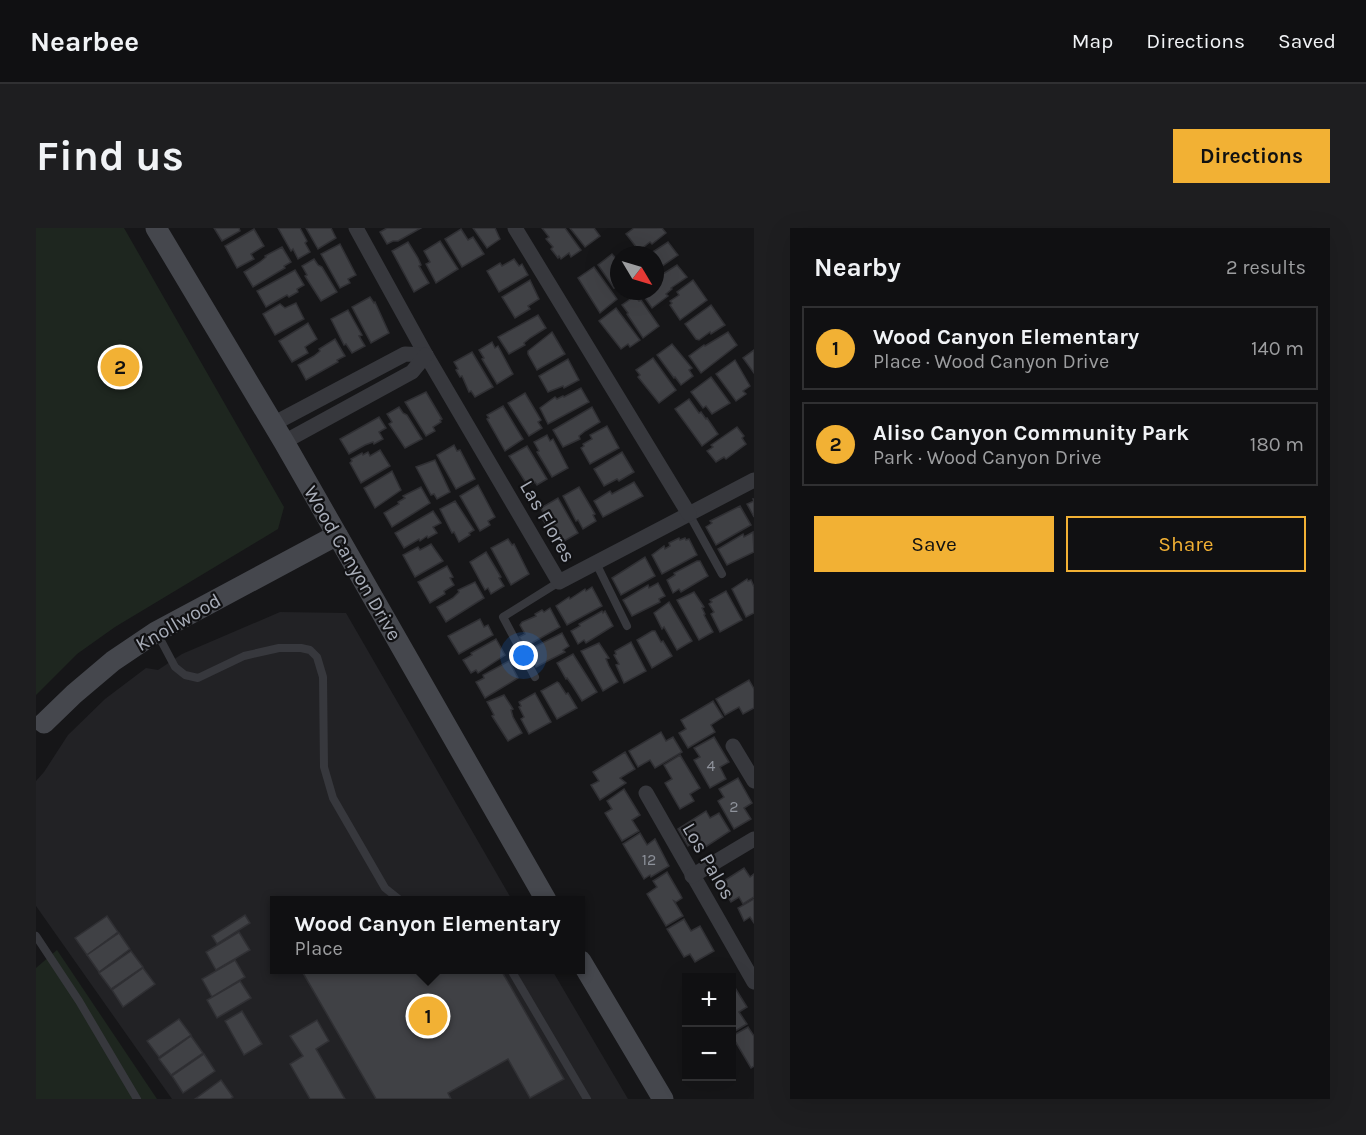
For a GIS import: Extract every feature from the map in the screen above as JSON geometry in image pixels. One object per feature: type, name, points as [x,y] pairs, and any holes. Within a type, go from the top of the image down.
[{"type":"main road","name":"Wood Canyon Drive","points":[[156,228],[278,433],[544,896]]},
{"type":"main road","name":"Knollwood","points":[[40,727],[113,661],[156,632],[337,535]]},
{"type":"main road","points":[[585,968],[663,1099]]},
{"type":"street","name":"Las Flores","points":[[356,228],[426,355],[559,582],[754,480]]},
{"type":"street","points":[[515,228],[689,514]]},
{"type":"street","points":[[278,433],[412,372],[426,355]]},
{"type":"street","points":[[733,746],[754,781]]},
{"type":"street","name":"Los Palos","points":[[645,793],[754,982]]},
{"type":"street","points":[[692,876],[754,839]]},
{"type":"lane","points":[[689,514],[722,574]]},
{"type":"lane","points":[[596,563],[627,626]]},
{"type":"lane","points":[[535,677],[503,617],[559,582]]},
{"type":"lane","points":[[156,632],[175,667],[185,675],[198,678],[244,656],[279,648],[310,650],[317,657],[323,677],[324,767],[333,798],[385,888],[395,896]]},
{"type":"lane","points":[[36,936],[79,1001],[137,1099]]},
{"type":"lane","points":[[514,974],[587,1099]]},
{"type":"shaded area","points":[[36,228],[124,228],[284,507],[278,529],[115,627],[77,654],[36,695]]},
{"type":"shaded area","points":[[280,612],[346,613],[510,896],[270,896],[270,974],[554,974],[628,1099],[172,1099],[36,906],[36,781],[68,735],[105,699],[146,668],[158,670],[182,654]]},
{"type":"shaded area","points":[[57,950],[157,1099],[36,1099],[36,968]]},
{"type":"building","points":[[214,228],[239,228],[240,231],[222,241]]},
{"type":"building","points":[[278,228],[300,228],[310,252],[298,259]]},
{"type":"building","points":[[306,228],[331,228],[336,238],[318,249]]},
{"type":"building","points":[[387,228],[421,228],[398,241],[387,244],[380,232]]},
{"type":"building","points":[[473,228],[495,228],[500,239],[487,248]]},
{"type":"building","points":[[542,228],[565,228],[581,250],[571,257],[569,253],[561,259],[559,256],[558,258],[546,239],[549,237]]},
{"type":"building","points":[[570,228],[594,228],[600,236],[585,247]]},
{"type":"building","points":[[634,228],[662,228],[666,233],[652,244],[650,242],[645,246],[635,246],[626,234]]},
{"type":"building","points":[[254,229],[264,246],[251,254],[254,259],[237,268],[225,246]]},
{"type":"building","points":[[461,229],[468,240],[473,237],[484,254],[462,267],[445,239]]},
{"type":"building","points":[[440,241],[458,269],[436,283],[426,264],[430,262],[424,251]]},
{"type":"building","points":[[408,242],[429,283],[414,292],[392,251]]},
{"type":"building","points":[[668,242],[678,255],[664,265],[664,246],[662,246]]},
{"type":"building","points":[[340,244],[356,275],[348,279],[350,283],[340,288],[321,254]]},
{"type":"building","points":[[282,247],[291,262],[253,287],[244,272],[265,256]]},
{"type":"building","points":[[610,256],[610,282],[598,265]]},
{"type":"building","points":[[314,259],[322,267],[337,292],[321,301],[305,276],[307,275],[302,266]]},
{"type":"building","points":[[514,259],[519,266],[522,264],[528,275],[499,292],[487,271],[500,263],[502,266]]},
{"type":"building","points":[[677,265],[687,277],[671,288],[664,299],[664,273]]},
{"type":"building","points":[[594,267],[610,289],[610,300],[616,300],[600,313],[578,278]]},
{"type":"building","points":[[295,270],[304,285],[297,289],[298,292],[289,297],[287,295],[266,307],[257,291]]},
{"type":"building","points":[[530,280],[539,299],[528,306],[530,309],[515,318],[502,297]]},
{"type":"building","points":[[693,280],[707,300],[680,320],[670,305],[672,303],[670,301],[679,295],[677,292]]},
{"type":"building","points":[[370,297],[375,302],[389,333],[371,343],[352,307]]},
{"type":"building","points":[[629,300],[641,300],[659,326],[643,338],[622,305]]},
{"type":"building","points":[[646,300],[663,300],[652,308]]},
{"type":"building","points":[[296,303],[304,319],[275,335],[263,314],[280,304],[285,308]]},
{"type":"building","points":[[711,305],[725,325],[699,340],[696,339],[685,324]]},
{"type":"building","points":[[616,308],[640,340],[630,347],[628,344],[621,349],[599,321]]},
{"type":"building","points":[[348,310],[362,335],[359,336],[365,346],[352,353],[346,344],[344,345],[331,319]]},
{"type":"building","points":[[538,315],[546,328],[530,338],[524,343],[525,345],[509,354],[498,337]]},
{"type":"building","points":[[308,323],[317,339],[305,347],[308,353],[292,362],[279,341]]},
{"type":"building","points":[[552,332],[565,354],[537,370],[528,351]]},
{"type":"building","points":[[728,332],[737,345],[701,373],[689,356]]},
{"type":"building","points":[[335,339],[345,356],[306,380],[298,365],[314,356],[320,351],[319,349]]},
{"type":"building","points":[[492,342],[495,348],[498,346],[513,374],[497,384],[479,350]]},
{"type":"building","points":[[672,344],[692,368],[689,370],[693,376],[681,385],[657,355]]},
{"type":"building","points":[[754,350],[754,373],[743,358]]},
{"type":"building","points":[[472,352],[493,387],[475,397],[471,391],[469,392],[462,376],[460,377],[454,362]]},
{"type":"building","points":[[653,358],[676,390],[659,403],[638,377],[640,375],[636,370]]},
{"type":"building","points":[[568,359],[579,380],[564,388],[563,386],[548,392],[539,376]]},
{"type":"building","points":[[735,360],[750,386],[743,391],[746,394],[736,401],[716,374]]},
{"type":"building","points":[[711,377],[730,403],[712,414],[706,406],[703,408],[691,392]]},
{"type":"building","points":[[581,388],[589,402],[548,424],[540,408],[555,397],[557,399],[564,397]]},
{"type":"building","points":[[426,392],[442,419],[433,427],[435,431],[426,436],[405,402]]},
{"type":"building","points":[[525,393],[541,420],[538,422],[542,428],[529,436],[508,403]]},
{"type":"building","points":[[689,399],[718,434],[702,446],[675,409]]},
{"type":"building","points":[[503,406],[523,439],[505,451],[487,419],[489,418],[487,415]]},
{"type":"building","points":[[399,407],[407,415],[422,439],[405,448],[389,424],[392,422],[387,414]]},
{"type":"building","points":[[592,407],[600,422],[579,436],[580,439],[563,447],[553,430]]},
{"type":"building","points":[[379,417],[386,428],[379,432],[383,439],[349,454],[340,439]]},
{"type":"building","points":[[607,426],[619,448],[590,464],[581,448],[583,444],[592,439],[590,435]]},
{"type":"building","points":[[737,427],[744,436],[742,438],[746,444],[726,459],[724,457],[716,462],[707,451],[713,447],[711,445]]},
{"type":"building","points":[[547,435],[550,441],[553,439],[568,468],[552,477],[537,452],[539,451],[534,442]]},
{"type":"building","points":[[454,445],[457,451],[460,450],[475,479],[456,489],[437,455]]},
{"type":"building","points":[[527,446],[547,479],[537,485],[535,482],[528,486],[509,456]]},
{"type":"building","points":[[380,450],[390,466],[361,483],[350,463],[351,459],[368,452],[370,456]]},
{"type":"building","points":[[622,452],[634,472],[619,481],[617,479],[604,486],[594,469]]},
{"type":"building","points":[[435,460],[450,492],[437,499],[434,494],[431,495],[416,467]]},
{"type":"building","points":[[392,471],[401,490],[375,508],[364,488]]},
{"type":"building","points":[[634,482],[643,496],[603,517],[594,501],[610,491],[612,494]]},
{"type":"building","points":[[478,485],[495,517],[488,521],[490,525],[480,531],[460,496]]},
{"type":"building","points":[[421,487],[430,503],[392,527],[384,513],[399,504],[398,502],[405,498],[403,496]]},
{"type":"building","points":[[579,487],[595,514],[593,515],[596,521],[583,529],[578,520],[576,521],[563,496]]},
{"type":"building","points":[[558,498],[578,533],[559,544],[541,517],[544,515],[541,508]]},
{"type":"building","points":[[455,501],[474,530],[459,542],[440,509]]},
{"type":"building","points":[[754,501],[754,517],[747,504]]},
{"type":"building","points":[[740,506],[751,525],[716,545],[706,527],[712,523],[710,521]]},
{"type":"building","points":[[433,511],[441,523],[433,527],[437,533],[420,541],[419,539],[404,548],[395,533]]},
{"type":"building","points":[[753,532],[754,552],[727,565],[718,549],[743,534],[744,537]]},
{"type":"building","points":[[679,538],[680,540],[689,539],[697,555],[662,574],[652,555],[664,546],[665,549],[670,546],[669,543]]},
{"type":"building","points":[[508,539],[512,545],[514,544],[529,574],[511,585],[491,548]]},
{"type":"building","points":[[431,544],[443,561],[415,577],[403,555],[418,547],[420,550]]},
{"type":"building","points":[[486,552],[504,586],[491,594],[488,588],[485,590],[470,562]]},
{"type":"building","points":[[645,557],[655,576],[621,595],[612,578]]},
{"type":"building","points":[[700,561],[708,576],[681,592],[679,589],[673,593],[667,580],[675,575],[674,573]]},
{"type":"building","points":[[447,566],[453,577],[450,578],[454,585],[430,603],[418,582]]},
{"type":"building","points":[[747,579],[751,580],[754,587],[754,613],[746,617],[732,589]]},
{"type":"building","points":[[475,582],[484,598],[446,622],[437,607],[453,598],[459,592],[458,590]]},
{"type":"building","points":[[658,583],[665,596],[659,599],[660,602],[632,616],[623,600],[648,585],[649,588]]},
{"type":"building","points":[[592,587],[602,606],[567,625],[556,606],[569,597],[570,599]]},
{"type":"building","points":[[726,591],[742,620],[720,632],[709,604],[712,602],[710,600]]},
{"type":"building","points":[[694,592],[704,607],[702,608],[704,615],[713,632],[699,640],[677,600]]},
{"type":"building","points":[[669,602],[692,641],[677,650],[654,613]]},
{"type":"building","points":[[550,608],[560,627],[525,647],[519,637],[525,634],[520,625],[542,610],[544,612]]},
{"type":"building","points":[[602,611],[603,613],[605,611],[613,626],[586,643],[584,640],[578,644],[571,631]]},
{"type":"building","points":[[480,619],[484,627],[488,625],[493,635],[459,654],[448,636]]},
{"type":"building","points":[[655,631],[661,642],[663,641],[672,656],[652,668],[637,640]]},
{"type":"building","points":[[562,633],[569,646],[563,650],[565,652],[536,667],[528,650]]},
{"type":"building","points":[[496,639],[505,655],[478,673],[476,670],[471,673],[463,660]]},
{"type":"building","points":[[631,642],[646,671],[624,683],[614,655],[615,651]]},
{"type":"building","points":[[599,643],[609,658],[606,659],[618,682],[603,691],[581,651]]},
{"type":"building","points":[[573,654],[597,692],[582,701],[557,663]]},
{"type":"building","points":[[509,661],[518,678],[485,698],[476,682],[484,678],[483,675]]},
{"type":"building","points":[[749,680],[754,689],[754,708],[743,714],[739,707],[725,715],[716,699]]},
{"type":"building","points":[[557,682],[566,694],[568,693],[577,708],[557,719],[541,691]]},
{"type":"building","points":[[535,693],[551,722],[529,734],[521,719],[524,717],[519,702]]},
{"type":"building","points":[[504,695],[513,709],[511,710],[513,717],[522,733],[508,741],[492,716],[494,715],[487,702]]},
{"type":"building","points":[[713,701],[723,717],[711,725],[715,732],[688,748],[679,733],[686,729],[681,720]]},
{"type":"building","points":[[661,732],[666,741],[673,737],[682,752],[655,768],[650,760],[638,767],[629,751]]},
{"type":"building","points":[[714,737],[729,762],[720,767],[726,779],[710,788],[694,760],[700,757],[694,748]]},
{"type":"building","points":[[625,752],[635,769],[620,778],[626,783],[600,800],[591,785],[599,781],[593,772]]},
{"type":"building","points":[[680,755],[700,788],[690,794],[694,801],[680,809],[665,783],[672,779],[664,765]]},
{"type":"building","points":[[738,778],[752,803],[744,808],[751,819],[734,829],[718,801],[724,797],[719,789]]},
{"type":"building","points":[[624,789],[640,815],[632,820],[639,831],[622,841],[605,813],[612,809],[607,801]]},
{"type":"building","points":[[706,811],[710,818],[719,813],[730,831],[704,848],[699,839],[688,846],[678,829]]},
{"type":"building","points":[[640,833],[647,845],[655,839],[669,866],[644,879],[623,844]]},
{"type":"building","points":[[744,868],[750,877],[754,874],[754,897],[743,904],[739,897],[731,902],[719,884]]},
{"type":"building","points":[[667,872],[682,898],[674,901],[683,916],[666,926],[647,894],[657,887],[653,881]]},
{"type":"building","points":[[754,899],[754,923],[750,917],[744,921],[738,908]]},
{"type":"building","points":[[245,915],[250,923],[217,944],[212,936]]},
{"type":"building","points":[[107,916],[118,932],[87,955],[75,938]]},
{"type":"building","points":[[684,919],[691,931],[700,926],[714,951],[695,962],[690,954],[684,957],[667,929]]},
{"type":"building","points":[[239,932],[250,950],[216,970],[206,952]]},
{"type":"building","points":[[119,933],[130,949],[99,972],[87,955]]},
{"type":"building","points":[[131,951],[143,967],[111,989],[99,973]]},
{"type":"building","points":[[235,960],[245,977],[212,997],[202,979]]},
{"type":"building","points":[[143,968],[155,984],[123,1007],[112,990]]},
{"type":"building","points":[[304,974],[503,974],[564,1079],[530,1098],[508,1059],[448,1093],[451,1099],[376,1099]]},
{"type":"building","points":[[240,981],[251,998],[217,1018],[207,1000]]},
{"type":"building","points":[[736,989],[747,1007],[739,1012],[747,1024],[736,1031]]},
{"type":"building","points":[[242,1011],[262,1044],[244,1055],[225,1021]]},
{"type":"building","points":[[179,1019],[191,1035],[159,1057],[147,1041]]},
{"type":"building","points":[[317,1020],[329,1041],[316,1049],[345,1099],[310,1099],[290,1064],[303,1056],[290,1036]]},
{"type":"building","points":[[748,1027],[754,1036],[754,1066],[751,1068],[736,1043],[736,1034]]},
{"type":"building","points":[[191,1036],[203,1053],[171,1075],[159,1059]]},
{"type":"building","points":[[204,1054],[215,1071],[183,1093],[172,1076]]},
{"type":"building","points":[[221,1080],[233,1097],[230,1099],[195,1099]]},
{"type":"place","name":"Aliso Canyon Community Park","points":[[120,367]]},
{"type":"place","name":"Wood Canyon Elementary","points":[[428,1016]]}]
